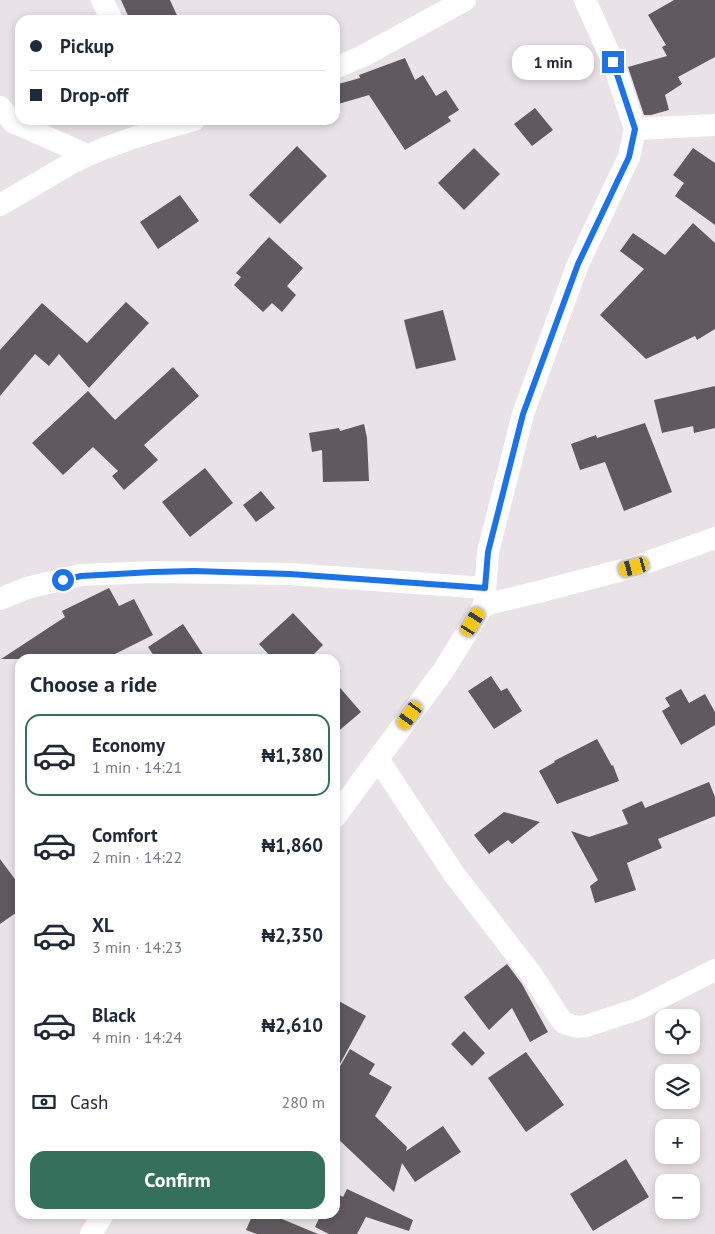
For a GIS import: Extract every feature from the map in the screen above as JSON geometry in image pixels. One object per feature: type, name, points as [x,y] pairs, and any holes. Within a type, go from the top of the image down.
[{"type":"street","points":[[102,0],[110,15]]},
{"type":"street","points":[[340,66],[363,56],[465,0]]},
{"type":"street","points":[[340,810],[443,671],[484,596],[488,552],[523,414],[578,264],[629,157],[635,129],[613,62],[585,0]]},
{"type":"street","points":[[0,107],[15,123]]},
{"type":"street","points":[[20,125],[87,155]]},
{"type":"street","points":[[0,205],[75,160],[176,125]]},
{"type":"street","points":[[635,129],[715,125]]},
{"type":"street","points":[[0,599],[27,588],[81,576],[153,572],[290,574],[484,596],[538,592],[634,567],[715,538]]},
{"type":"street","points":[[378,759],[454,874],[532,975],[564,1023],[577,1027],[586,1026],[638,1009],[715,970]]},
{"type":"street","points":[[91,1234],[100,1219]]},
{"type":"building","points":[[121,0],[170,0],[177,15],[128,15]]},
{"type":"building","points":[[674,0],[715,0],[715,57],[678,77],[682,84],[665,95],[669,110],[644,115],[628,67],[667,56],[662,47],[666,45],[648,15]]},
{"type":"building","points":[[405,58],[415,80],[423,75],[436,96],[446,90],[459,110],[448,117],[451,121],[405,150],[369,95],[340,104],[340,84],[360,78],[359,75]]},
{"type":"building","points":[[535,108],[553,130],[532,146],[514,124]]},
{"type":"building","points":[[297,146],[327,176],[280,224],[249,195]]},
{"type":"building","points":[[474,148],[500,174],[464,210],[438,183]]},
{"type":"building","points":[[693,148],[715,163],[715,225],[675,196],[684,183],[673,175]]},
{"type":"building","points":[[180,195],[199,221],[158,249],[140,222]]},
{"type":"building","points":[[693,223],[715,243],[715,329],[697,340],[695,336],[646,359],[600,315],[644,269],[620,251],[633,233],[665,255]]},
{"type":"building","points":[[269,237],[303,268],[287,286],[296,295],[282,312],[272,303],[263,312],[234,285],[241,277],[236,273]]},
{"type":"building","points":[[126,302],[149,323],[89,388],[59,354],[49,366],[35,354],[0,396],[0,350],[42,303],[87,343]]},
{"type":"building","points":[[443,310],[456,360],[416,369],[404,320]]},
{"type":"building","points":[[173,367],[199,396],[144,445],[158,460],[124,490],[112,476],[118,471],[93,447],[63,475],[32,443],[88,391],[115,420]]},
{"type":"building","points":[[715,386],[715,428],[694,433],[693,426],[662,433],[654,400]]},
{"type":"building","points":[[645,423],[672,492],[624,511],[605,462],[580,470],[571,444],[596,435],[597,438]]},
{"type":"building","points":[[364,424],[367,438],[369,481],[323,482],[322,450],[312,452],[309,433],[339,428],[340,431]]},
{"type":"building","points":[[205,468],[233,503],[190,537],[162,502]]},
{"type":"building","points":[[261,491],[275,508],[256,522],[243,505]]},
{"type":"building","points":[[109,588],[119,606],[134,599],[153,635],[115,654],[15,654],[15,659],[1,659],[65,617],[62,611]]},
{"type":"building","points":[[293,613],[323,645],[314,654],[268,654],[259,644]]},
{"type":"building","points":[[183,624],[203,654],[153,654],[148,647]]},
{"type":"building","points":[[491,676],[501,691],[507,688],[522,711],[494,729],[468,691]]},
{"type":"building","points":[[340,688],[361,712],[340,730]]},
{"type":"building","points":[[681,689],[689,703],[705,694],[715,712],[715,725],[681,745],[662,711],[670,706],[665,698]]},
{"type":"building","points":[[597,739],[613,765],[619,781],[557,804],[539,771],[554,761]]},
{"type":"building","points":[[709,782],[715,797],[715,816],[658,839],[662,848],[627,863],[636,890],[595,903],[590,886],[598,880],[571,831],[589,837],[628,824],[622,810],[642,801],[645,808]]},
{"type":"building","points":[[504,812],[540,822],[512,844],[508,840],[489,854],[474,835]]},
{"type":"building","points":[[0,859],[15,879],[15,914],[0,924]]},
{"type":"building","points":[[507,964],[522,984],[548,1032],[530,1042],[512,1008],[489,1030],[464,997]]},
{"type":"building","points":[[340,1002],[366,1016],[340,1064]]},
{"type":"building","points":[[464,1031],[485,1053],[472,1066],[451,1044]]},
{"type":"building","points":[[350,1049],[375,1064],[369,1074],[392,1087],[375,1116],[407,1147],[406,1151],[443,1126],[461,1152],[415,1182],[402,1163],[394,1192],[340,1141],[340,1066]]},
{"type":"building","points":[[526,1052],[564,1105],[526,1132],[488,1078]]},
{"type":"building","points":[[626,1159],[649,1197],[593,1231],[570,1194]]},
{"type":"building","points":[[347,1189],[413,1220],[409,1231],[366,1217],[357,1234],[329,1234],[315,1227],[319,1219],[340,1219],[340,1196],[343,1197]]},
{"type":"building","points":[[251,1219],[282,1219],[318,1234],[257,1234],[246,1230]]},
{"type":"route","points":[[63,580],[81,576],[194,571],[290,574],[485,588],[488,552],[523,414],[578,264],[629,157],[635,129],[613,62]]}]
